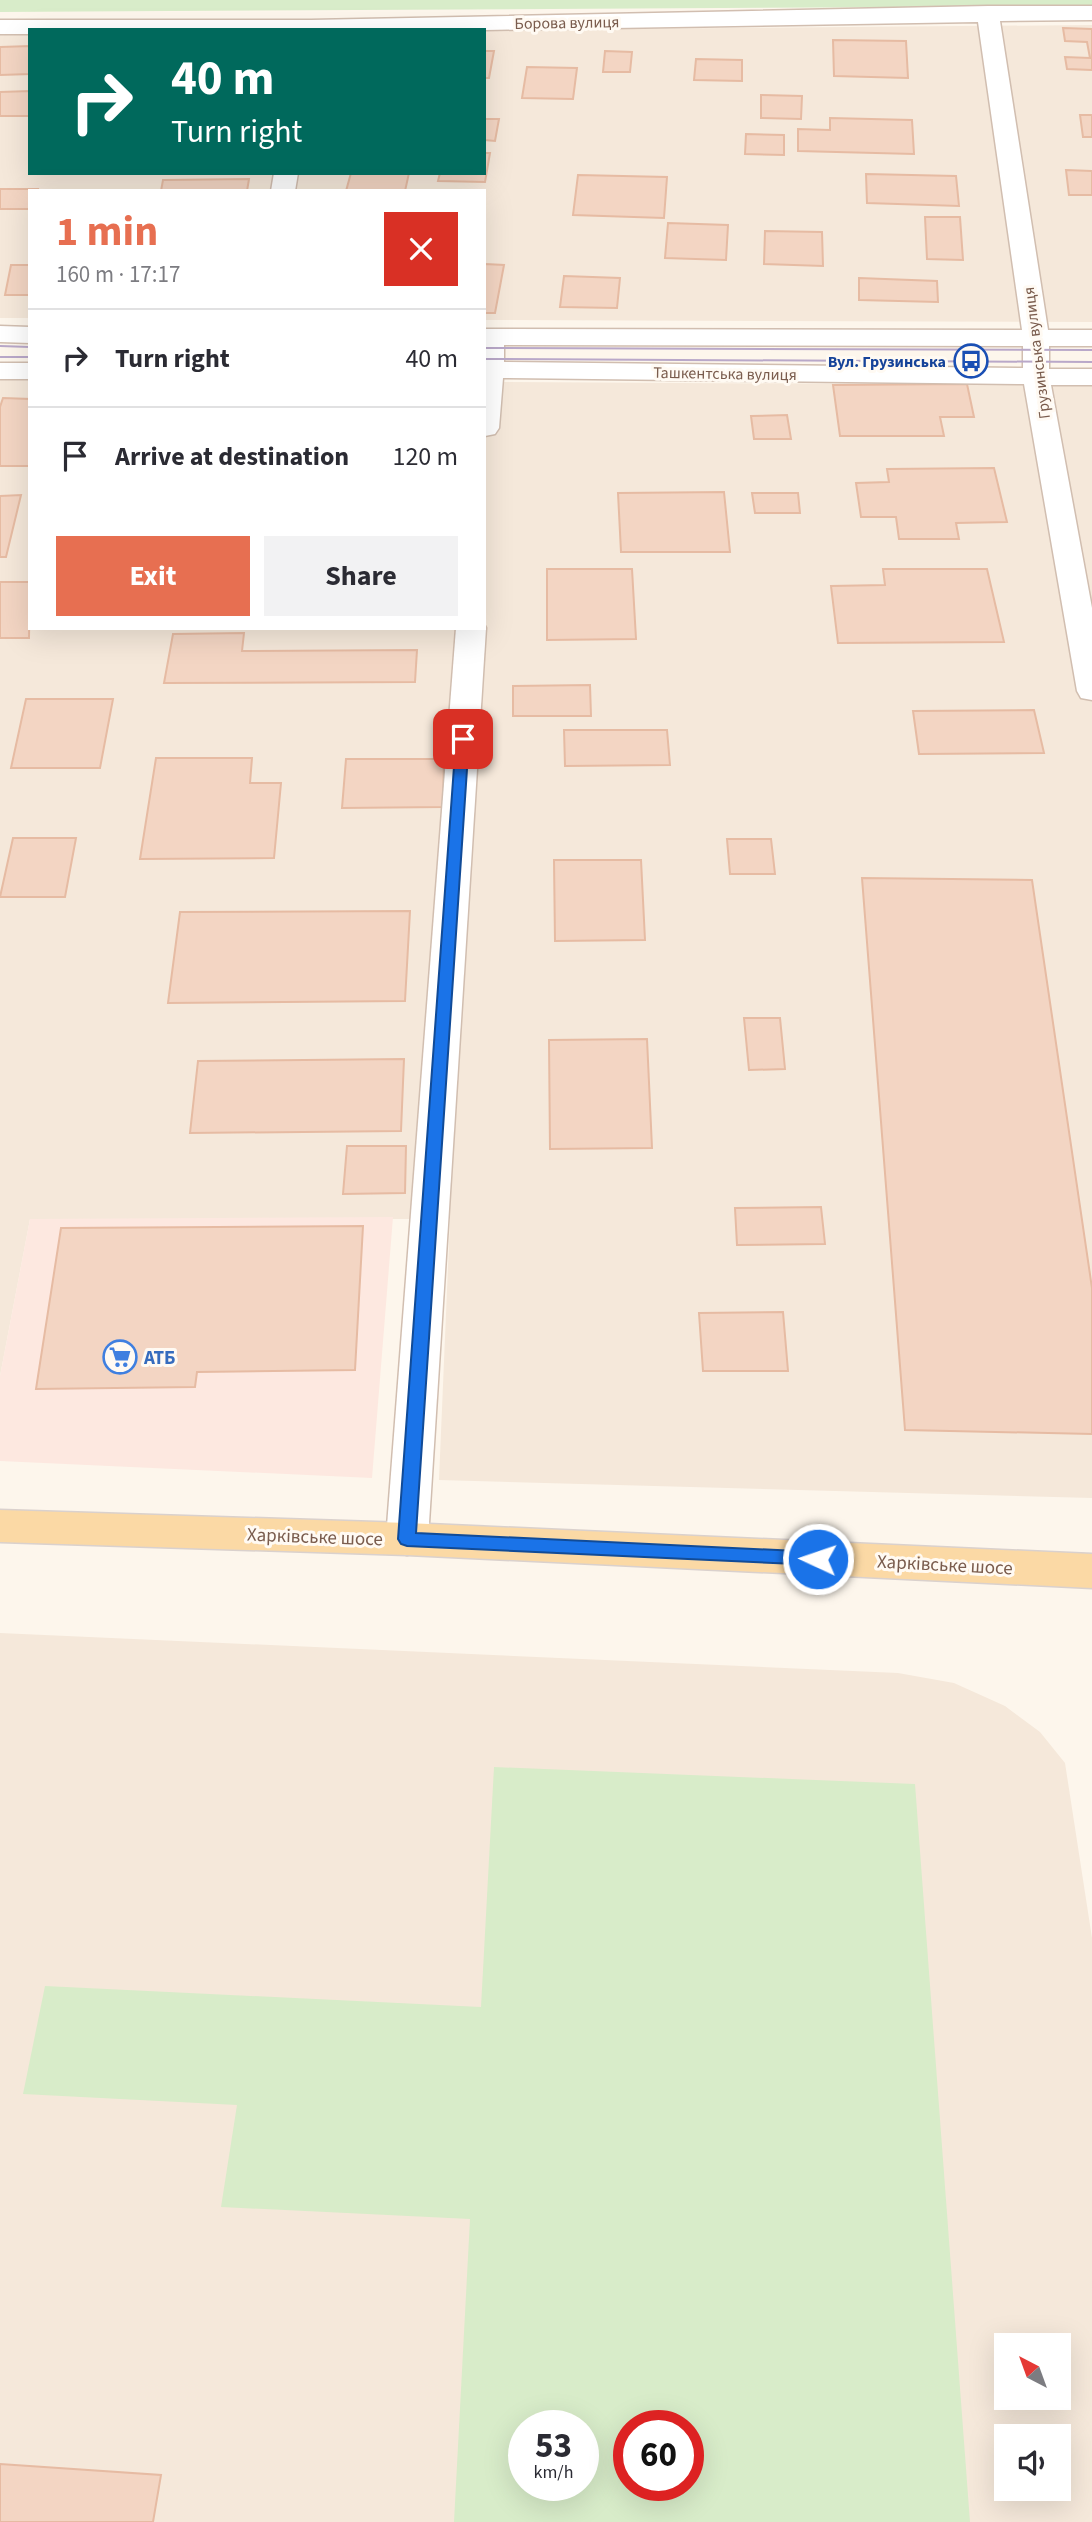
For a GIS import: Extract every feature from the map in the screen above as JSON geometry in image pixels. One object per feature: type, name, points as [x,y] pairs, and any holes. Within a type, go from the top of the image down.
[{"type":"main road","name":"Харківське шосе","points":[[0,1526],[407,1539],[1092,1571]]},
{"type":"street","name":"Борова вулиця","points":[[353,28],[988,13],[1092,13]]},
{"type":"street","name":"Грузинська вулиця","points":[[988,13],[1036,338],[1036,377],[1092,691]]},
{"type":"street","name":"Борова вулиця","points":[[0,27],[156,28]]},
{"type":"street","points":[[0,334],[28,335]]},
{"type":"street","name":"Ташкентська вулиця","points":[[488,337],[1092,338]]},
{"type":"street","points":[[486,399],[488,337]]},
{"type":"street","name":"Ташкентська вулиця","points":[[487,370],[1092,377]]},
{"type":"street","points":[[0,372],[28,371]]},
{"type":"street","points":[[407,1539],[471,630]]},
{"type":"shaded area","points":[[1092,25],[1092,322],[486,320],[486,189],[28,189],[28,318],[0,318],[0,35],[28,35],[28,175],[486,175],[486,30]]},
{"type":"shaded area","points":[[0,379],[28,379],[28,630],[486,630],[486,382],[1092,385],[1092,1498],[439,1480],[450,1219],[30,1219],[0,1376]]},
{"type":"shaded area","points":[[393,1217],[372,1478],[0,1461],[0,1376],[30,1219]]},
{"type":"shaded area","points":[[0,1633],[898,1673],[954,1683],[1005,1706],[1040,1732],[1065,1763],[1092,1938],[1092,2522],[0,2522]]},
{"type":"green space","points":[[0,0],[1092,0],[1092,6],[0,12]]},
{"type":"green space","points":[[494,1767],[915,1784],[970,2522],[454,2522],[470,2219],[221,2207],[237,2105],[23,2094],[45,1986],[481,2007]]},
{"type":"building","points":[[1063,28],[1092,29],[1092,70],[1067,69],[1065,57],[1090,58],[1087,42],[1065,41]]},
{"type":"building","points":[[833,40],[906,41],[908,78],[834,76]]},
{"type":"building","points":[[28,46],[28,74],[0,75],[0,47]]},
{"type":"building","points":[[486,51],[494,51],[489,78],[486,78]]},
{"type":"building","points":[[605,51],[632,52],[630,72],[603,72]]},
{"type":"building","points":[[696,59],[742,60],[742,81],[694,80]]},
{"type":"building","points":[[527,67],[577,68],[573,99],[522,98]]},
{"type":"building","points":[[28,91],[28,116],[0,116],[0,92]]},
{"type":"building","points":[[761,95],[802,96],[801,119],[761,118]]},
{"type":"building","points":[[1080,115],[1092,115],[1092,137],[1083,137]]},
{"type":"building","points":[[830,118],[912,120],[914,154],[798,151],[798,129],[830,130]]},
{"type":"building","points":[[486,119],[499,119],[495,141],[486,140]]},
{"type":"building","points":[[746,134],[784,135],[784,155],[745,154]]},
{"type":"building","points":[[486,153],[490,153],[485,182],[438,181],[440,175],[486,175]]},
{"type":"building","points":[[1066,170],[1092,171],[1092,195],[1069,195]]},
{"type":"building","points":[[866,174],[956,176],[959,206],[867,203]]},
{"type":"building","points":[[350,175],[409,175],[405,189],[347,189]]},
{"type":"building","points":[[578,175],[667,177],[664,218],[573,215]]},
{"type":"building","points":[[249,179],[247,189],[161,189],[163,180]]},
{"type":"building","points":[[0,189],[28,189],[28,209],[0,209]]},
{"type":"building","points":[[925,217],[960,217],[963,260],[927,259]]},
{"type":"building","points":[[668,223],[728,225],[726,260],[665,258]]},
{"type":"building","points":[[765,231],[822,232],[823,266],[764,264]]},
{"type":"building","points":[[486,264],[504,265],[495,313],[486,313]]},
{"type":"building","points":[[11,265],[28,265],[28,295],[5,295]]},
{"type":"building","points":[[564,276],[620,278],[617,308],[560,307]]},
{"type":"building","points":[[859,278],[937,281],[938,302],[859,300]]},
{"type":"building","points":[[967,384],[974,417],[940,417],[944,436],[840,436],[833,385]]},
{"type":"building","points":[[3,398],[28,399],[28,466],[0,466],[0,407]]},
{"type":"building","points":[[787,415],[791,439],[754,439],[751,416]]},
{"type":"building","points":[[994,468],[1007,522],[956,523],[959,539],[899,539],[896,517],[861,517],[856,483],[889,482],[887,469]]},
{"type":"building","points":[[724,492],[730,552],[621,552],[618,493]]},
{"type":"building","points":[[752,493],[798,493],[800,513],[755,513]]},
{"type":"building","points":[[21,495],[6,557],[0,557],[0,496]]},
{"type":"building","points":[[547,569],[632,569],[636,639],[547,640]]},
{"type":"building","points":[[883,569],[987,569],[1004,642],[838,643],[831,586],[885,585]]},
{"type":"building","points":[[0,582],[28,582],[29,638],[0,638]]},
{"type":"building","points":[[244,633],[242,651],[417,650],[415,682],[164,683],[173,634]]},
{"type":"building","points":[[590,685],[591,716],[513,716],[513,686]]},
{"type":"building","points":[[26,699],[113,699],[100,768],[11,768]]},
{"type":"building","points":[[1034,710],[1044,753],[919,754],[913,711]]},
{"type":"building","points":[[564,730],[667,730],[670,765],[565,766]]},
{"type":"building","points":[[156,758],[252,758],[250,783],[281,783],[274,858],[140,859]]},
{"type":"building","points":[[346,759],[444,759],[443,807],[342,808]]},
{"type":"building","points":[[13,838],[76,838],[65,897],[0,897]]},
{"type":"building","points":[[727,839],[771,839],[775,874],[730,874]]},
{"type":"building","points":[[554,860],[641,860],[645,940],[555,941]]},
{"type":"building","points":[[862,878],[1032,880],[1092,1288],[1092,1434],[905,1430]]},
{"type":"building","points":[[410,911],[405,1001],[168,1003],[180,912]]},
{"type":"building","points":[[744,1018],[780,1018],[785,1069],[749,1070]]},
{"type":"building","points":[[647,1039],[652,1148],[550,1149],[549,1040]]},
{"type":"building","points":[[404,1059],[401,1131],[190,1133],[198,1061]]},
{"type":"building","points":[[347,1146],[406,1146],[405,1193],[343,1194]]},
{"type":"building","points":[[821,1207],[825,1244],[737,1245],[735,1208]]},
{"type":"building","points":[[363,1226],[355,1370],[197,1372],[195,1387],[36,1389],[61,1228]]},
{"type":"building","points":[[783,1312],[788,1371],[703,1371],[699,1313]]},
{"type":"building","points":[[0,2464],[161,2475],[153,2522],[0,2522]]},
{"type":"tram line","points":[[0,346],[28,347]]},
{"type":"tram line","points":[[486,348],[1092,350]]},
{"type":"tram line","points":[[0,357],[28,357]]},
{"type":"tram line","points":[[486,359],[1092,362]]},
{"type":"place","name":"Вул. Грузинська","points":[[971,361]]},
{"type":"place","name":"АТБ","points":[[120,1357]]},
{"type":"route","points":[[463,739],[407,1539],[818,1559]]}]
